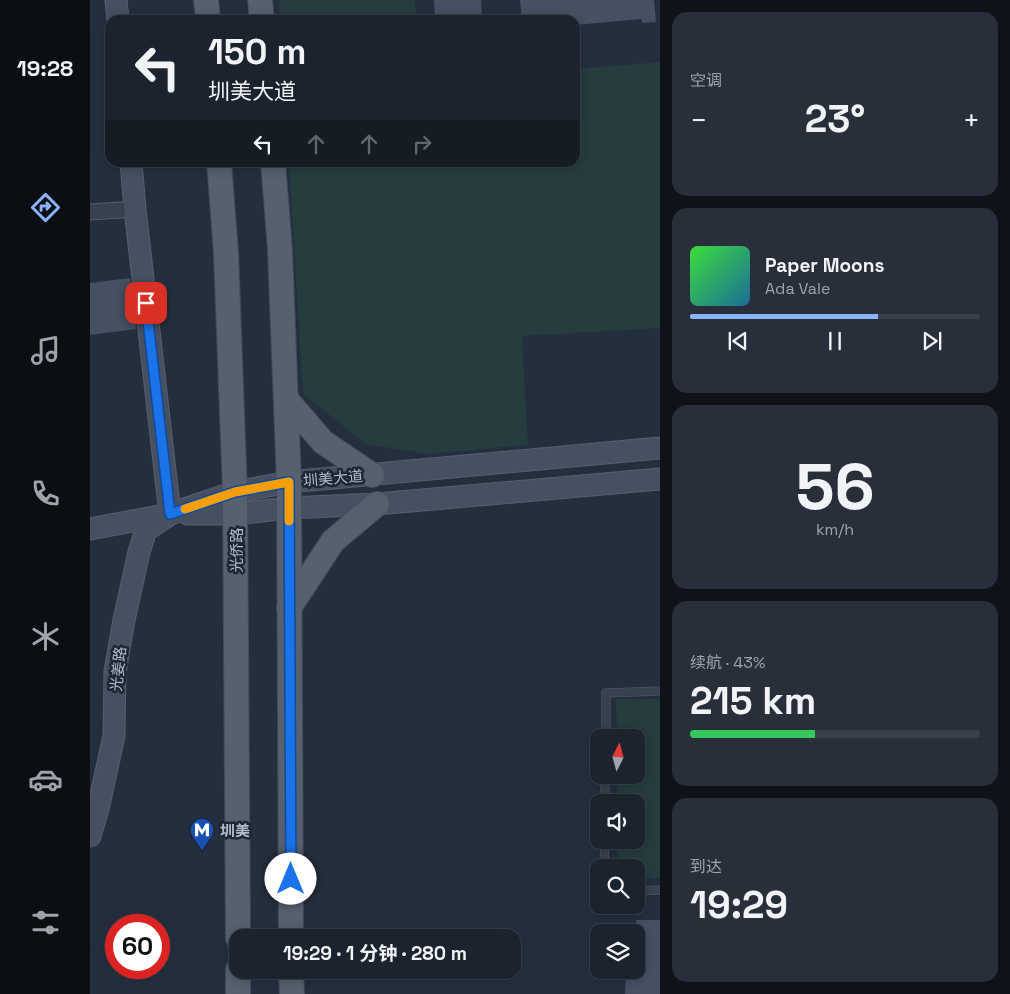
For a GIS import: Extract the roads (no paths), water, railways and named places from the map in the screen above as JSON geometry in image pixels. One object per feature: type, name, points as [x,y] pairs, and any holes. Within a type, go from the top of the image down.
[{"type":"main road","points":[[206,0],[208,15]]},
{"type":"main road","points":[[260,0],[262,15]]},
{"type":"main road","name":"光侨路","points":[[219,167],[226,263],[235,503],[238,929]]},
{"type":"main road","points":[[273,167],[280,250],[289,482],[291,929]]},
{"type":"main road","points":[[286,399],[323,442],[372,475]]},
{"type":"main road","points":[[289,608],[333,541],[377,504]]},
{"type":"main road","points":[[238,979],[238,994]]},
{"type":"main road","points":[[292,979],[292,994]]},
{"type":"street","points":[[116,0],[118,15]]},
{"type":"street","points":[[90,529],[170,514],[131,167]]},
{"type":"street","points":[[90,212],[135,209]]},
{"type":"street","name":"圳美大道","points":[[170,514],[235,503],[289,482],[660,448]]},
{"type":"street","name":"圳美大道","points":[[235,503],[289,508],[377,504],[660,479]]},
{"type":"street","name":"光姜路","points":[[90,836],[98,810],[114,736],[115,672],[139,552],[146,530],[170,514]]},
{"type":"lane","points":[[606,729],[606,693],[660,690]]},
{"type":"lane","points":[[645,891],[660,890]]},
{"type":"place","name":"圳美","points":[[202,851]]}]
